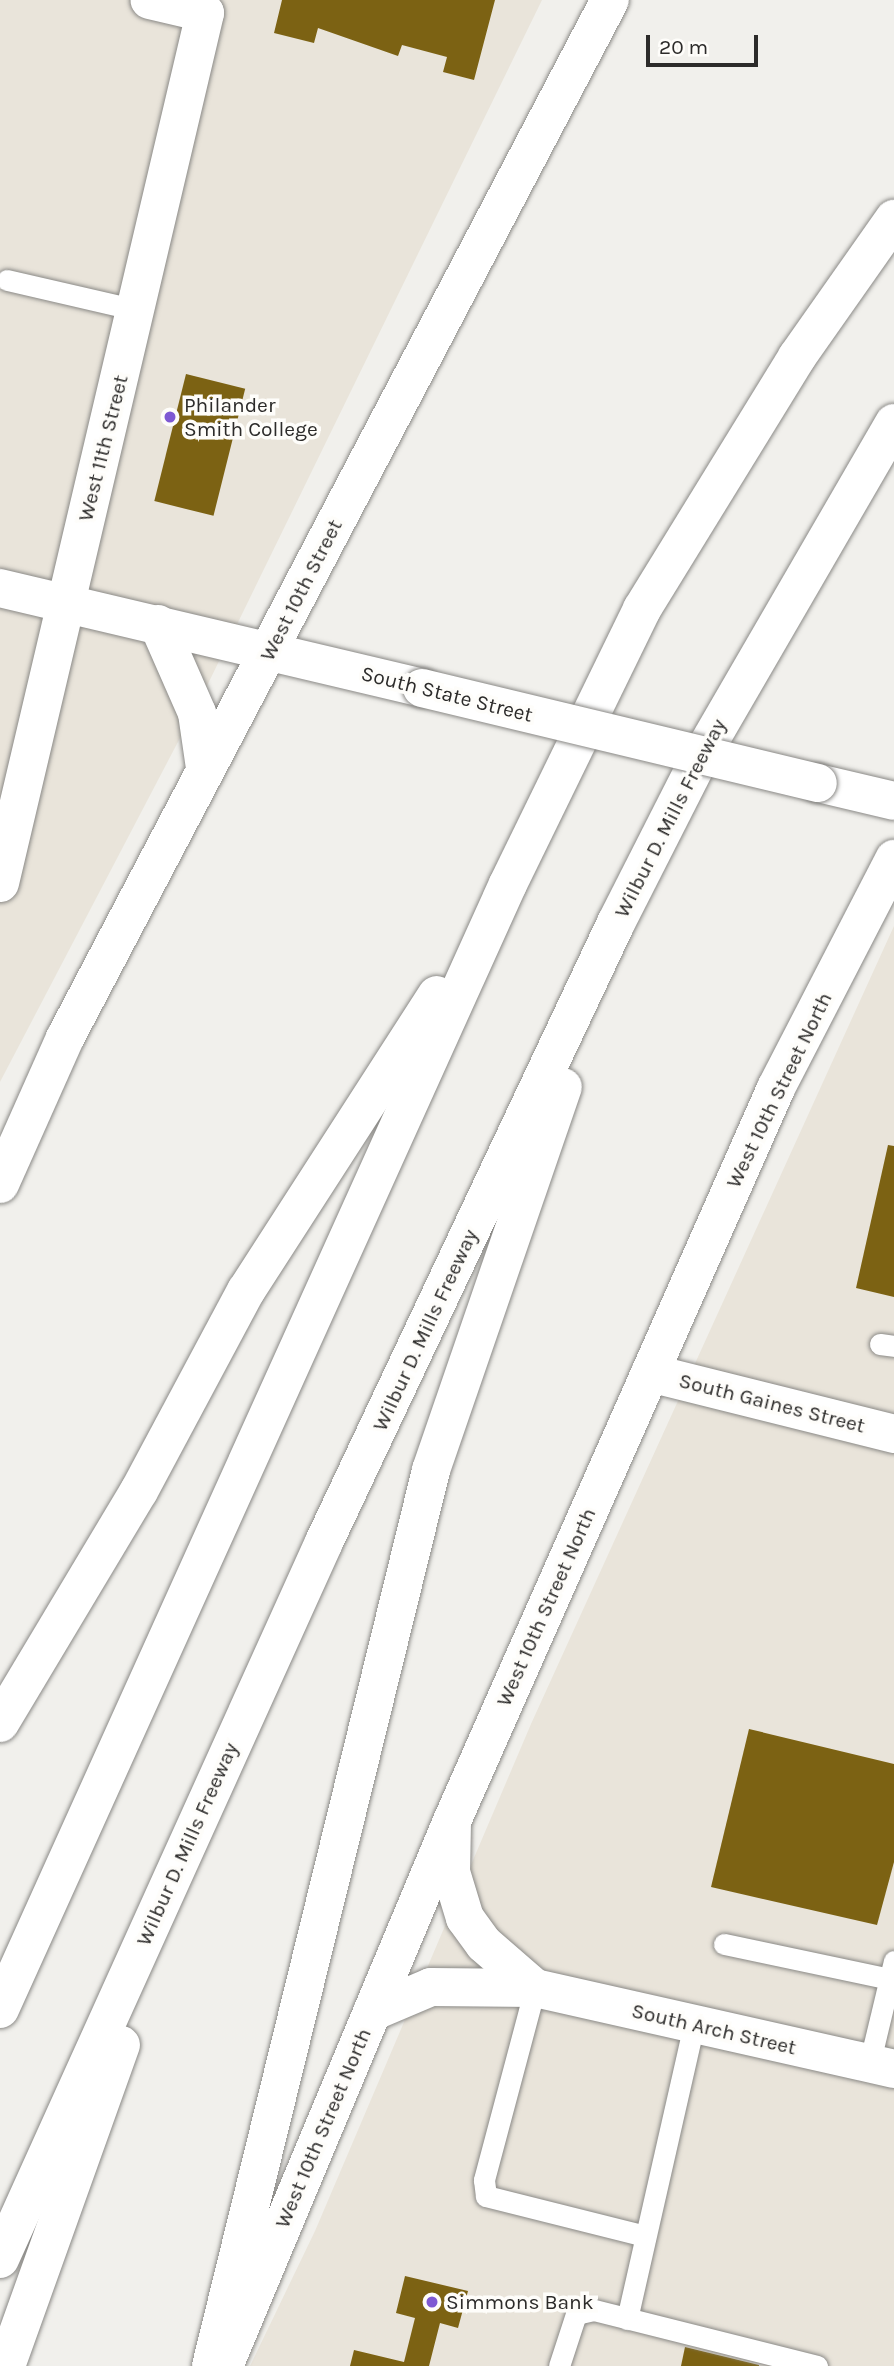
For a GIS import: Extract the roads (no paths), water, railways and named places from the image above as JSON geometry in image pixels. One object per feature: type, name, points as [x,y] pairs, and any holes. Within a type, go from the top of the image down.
[{"type":"main road","points":[[149,0],[207,7]]},
{"type":"main road","name":"West 10th Street","points":[[0,1184],[65,1038],[610,0]]},
{"type":"main road","name":"West 11th Street","points":[[0,883],[207,7]]},
{"type":"main road","points":[[0,2009],[508,884],[642,609],[797,357],[894,191]]},
{"type":"main road","points":[[797,357],[894,219]]},
{"type":"main road","name":"Wilbur D. Mills Freeway","points":[[0,2259],[220,1772],[616,923],[697,763],[894,423]]},
{"type":"main road","name":"South State Street","points":[[0,588],[270,650],[894,801]]},
{"type":"main road","points":[[158,624],[197,713],[205,768]]},
{"type":"main road","name":"West 10th Street North","points":[[224,2366],[452,1822],[776,1088],[894,859]]},
{"type":"main road","points":[[0,1723],[139,1491],[246,1291],[508,884]]},
{"type":"main road","points":[[211,2366],[431,1470],[616,923]]},
{"type":"main road","name":"South Gaines Street","points":[[650,1373],[894,1434]]},
{"type":"main road","points":[[6,2366],[220,1772]]},
{"type":"main road","points":[[452,1822],[451,1872],[465,1918],[534,1988]]},
{"type":"main road","name":"South Arch Street","points":[[372,2012],[431,1987],[534,1988],[882,2067]]},
{"type":"lane","points":[[8,281],[137,310]]},
{"type":"lane","points":[[724,1944],[892,1970],[882,2067]]},
{"type":"lane","points":[[534,1988],[484,2180],[486,2196],[645,2236]]},
{"type":"lane","points":[[626,2319],[694,2024]]},
{"type":"lane","points":[[559,2366],[576,2314],[594,2310],[817,2366]]},
{"type":"place","name":"Philander Smith College","points":[[170,417]]},
{"type":"place","name":"Simmons Bank","points":[[432,2302]]}]
